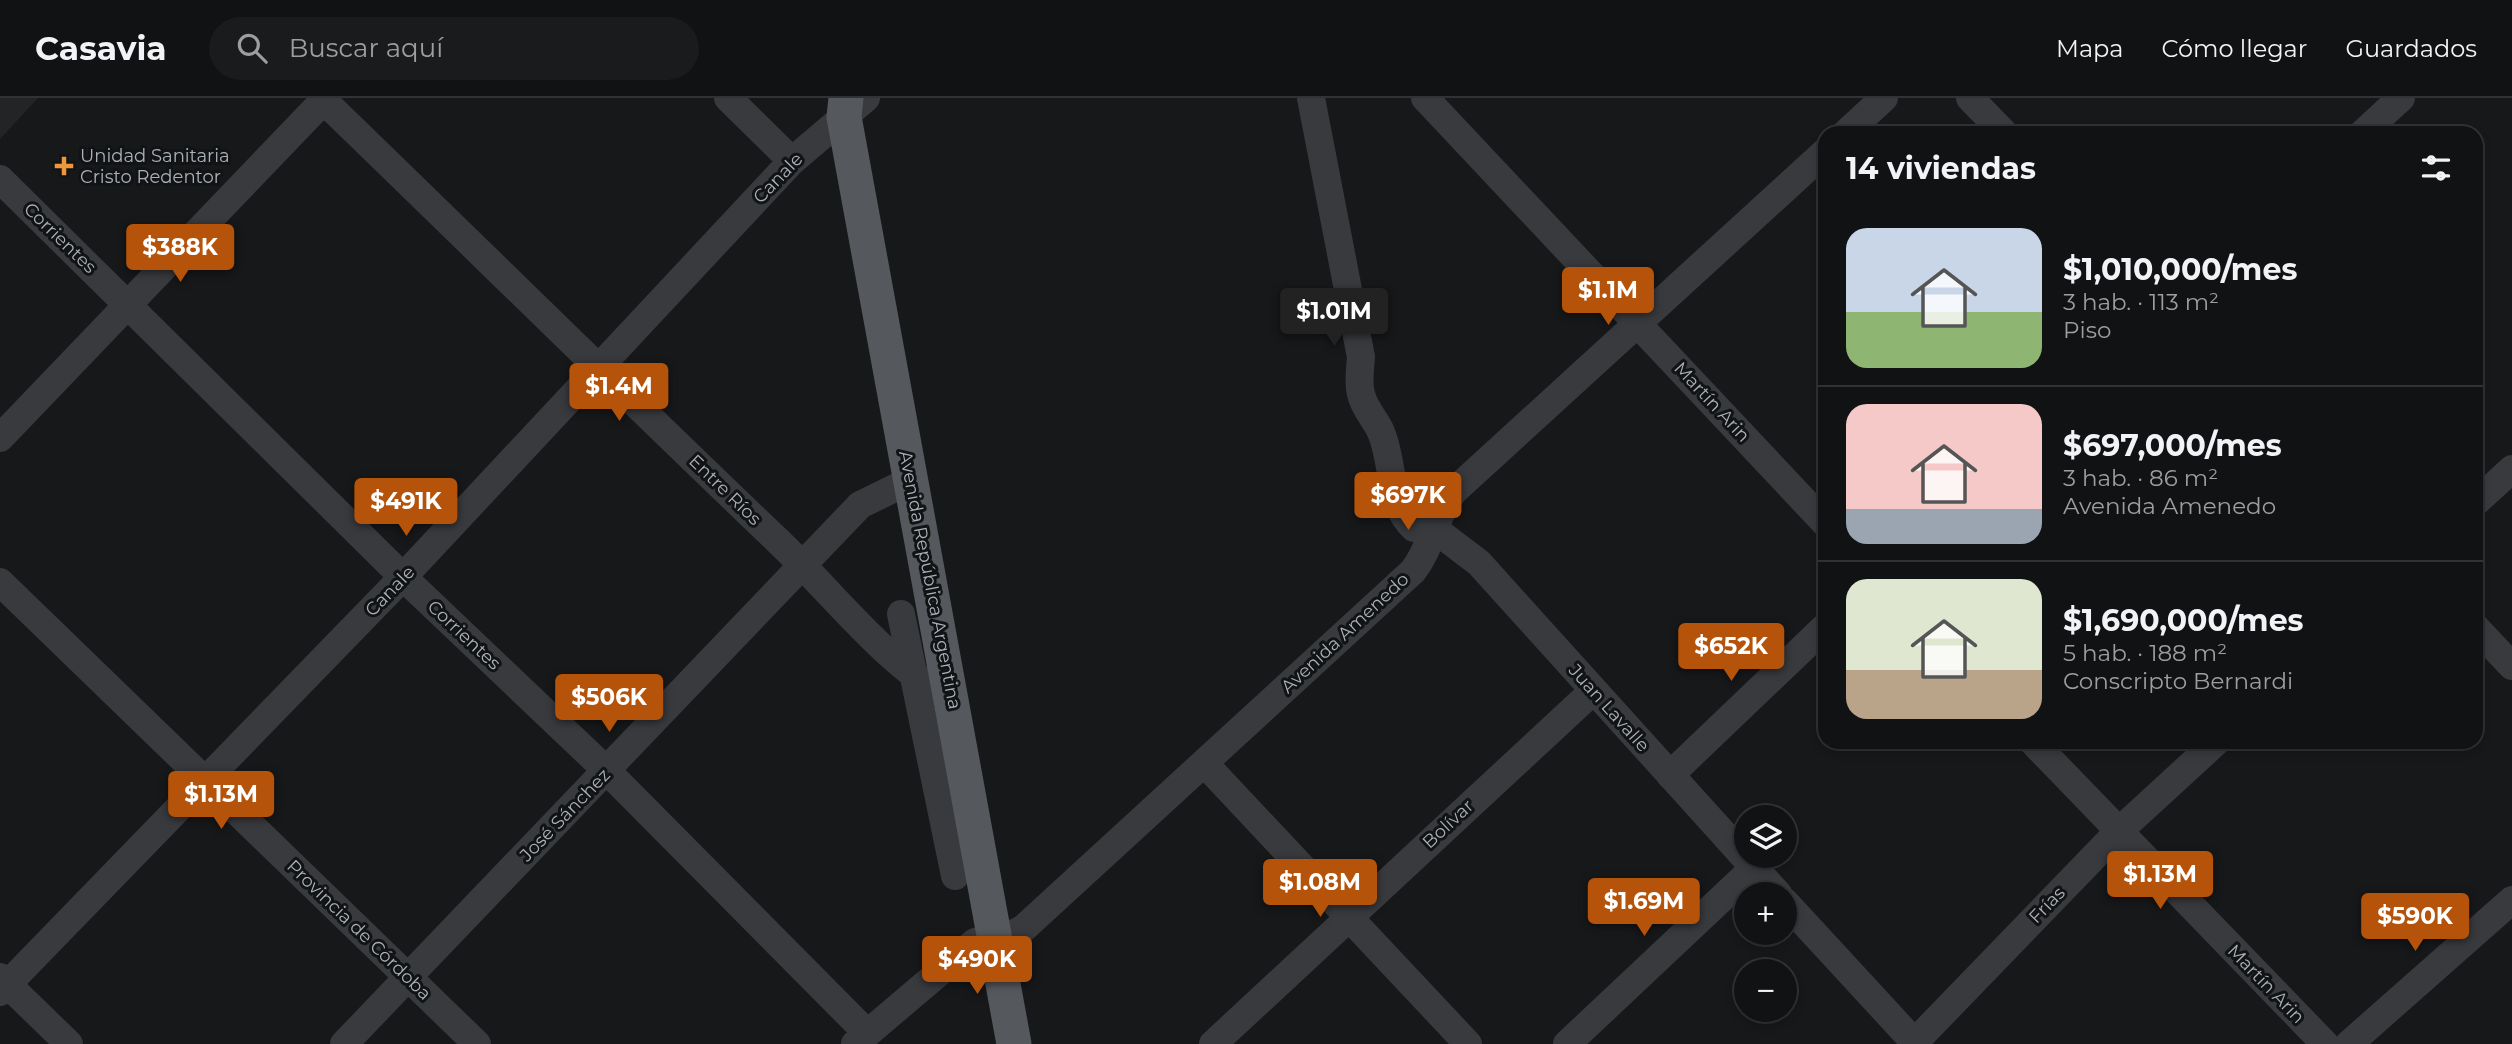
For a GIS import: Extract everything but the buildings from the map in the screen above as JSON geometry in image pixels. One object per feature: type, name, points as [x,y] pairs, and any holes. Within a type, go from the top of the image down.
[{"type":"main road","name":"Avenida República Argentina","points":[[846,103],[911,480],[1014,1044]]},
{"type":"street","points":[[728,98],[792,161]]},
{"type":"street","name":"Juan Lavalle","points":[[1311,98],[1361,357],[1359,390],[1382,435],[1392,484],[1408,523],[1414,528],[1433,528],[1479,563],[1734,846]]},
{"type":"street","points":[[1854,126],[1884,98]]},
{"type":"street","points":[[1970,98],[1997,126]]},
{"type":"street","points":[[2371,126],[2401,98]]},
{"type":"street","points":[[0,438],[324,99]]},
{"type":"street","name":"Entre Ríos","points":[[324,99],[598,370],[804,566],[915,678],[952,699]]},
{"type":"street","name":"Martín Arin","points":[[1431,100],[1818,516]]},
{"type":"street","name":"Canale","points":[[2,985],[206,782],[403,578],[846,103]]},
{"type":"street","name":"Avenida Amenedo","points":[[861,1039],[975,942],[1024,928],[1205,764],[1413,570],[1430,547],[1433,528],[1453,492],[1818,158]]},
{"type":"street","name":"Corrientes","points":[[0,179],[403,578],[607,771],[861,1039]]},
{"type":"street","points":[[2483,496],[2512,469]]},
{"type":"street","name":"José Sánchez","points":[[344,1044],[860,505],[911,480]]},
{"type":"street","name":"Provincia de Córdoba","points":[[0,582],[477,1044]]},
{"type":"street","points":[[901,614],[955,876]]},
{"type":"street","points":[[1670,775],[1818,634]]},
{"type":"street","points":[[2483,635],[2512,666]]},
{"type":"street","name":"Bolívar","points":[[1213,1044],[1593,691]]},
{"type":"street","name":"Martín Arin","points":[[2040,749],[2325,1044]]},
{"type":"street","name":"Frías","points":[[1915,1043],[2118,832],[2208,749]]},
{"type":"street","points":[[1205,764],[1350,915],[1468,1044]]},
{"type":"street","points":[[1567,1044],[1754,868]]},
{"type":"street","name":"Juan Lavalle","points":[[1754,868],[1767,882]]},
{"type":"street","points":[[2361,1040],[2512,900]]},
{"type":"street","points":[[1797,915],[1915,1043]]},
{"type":"street","points":[[2,985],[69,1044]]},
{"type":"shaded area","points":[[0,98],[38,98],[0,139]]},
{"type":"place","name":"Unidad Sanitaria Cristo Redentor","points":[[64,166]]}]
